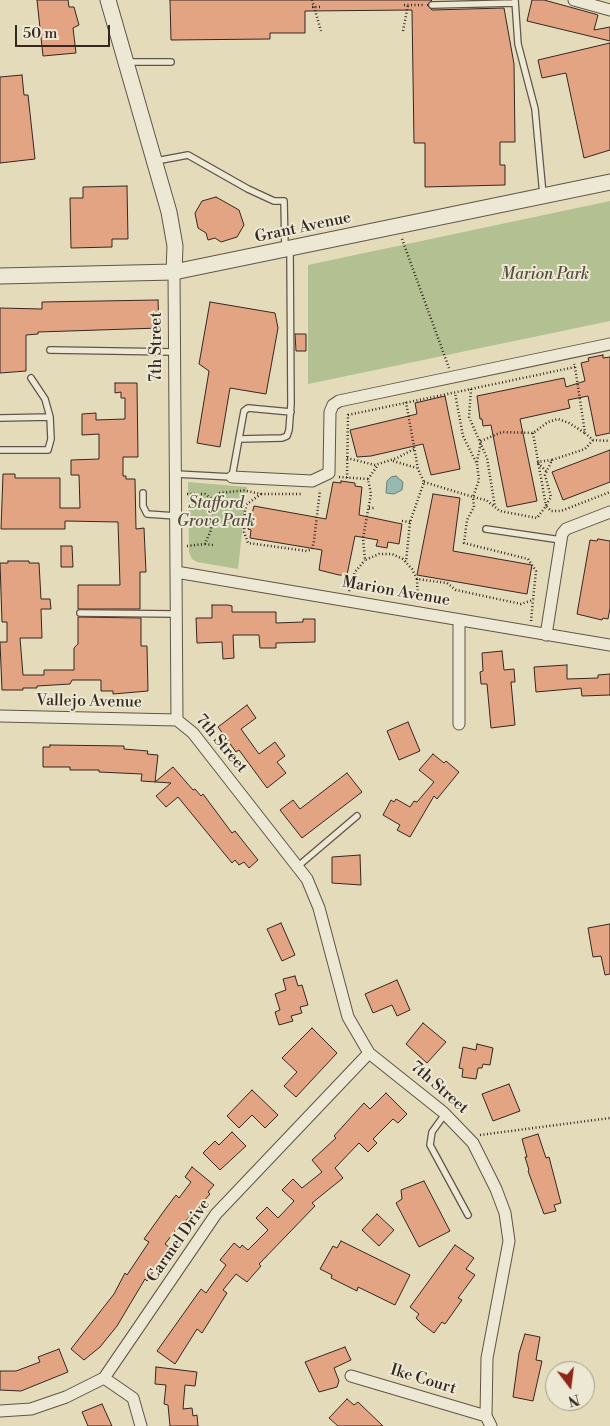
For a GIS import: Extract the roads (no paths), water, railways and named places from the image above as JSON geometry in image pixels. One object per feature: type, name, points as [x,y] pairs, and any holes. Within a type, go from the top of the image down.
[{"type":"street","name":"7th Street","points":[[108,0],[169,212],[174,246],[177,720],[193,732],[307,879],[319,908],[348,1017],[369,1053],[445,1114],[474,1143],[496,1189],[505,1213],[510,1241],[487,1358],[488,1421]]},
{"type":"street","points":[[574,0],[610,10]]},
{"type":"street","name":"Grant Avenue","points":[[0,276],[174,272],[610,182]]},
{"type":"street","points":[[232,478],[312,481],[329,473],[330,412],[333,404],[339,401],[610,344]]},
{"type":"street","points":[[546,634],[562,534],[566,529],[610,512]]},
{"type":"street","name":"Marion Avenue","points":[[176,572],[610,645]]},
{"type":"street","points":[[459,620],[459,724]]},
{"type":"street","name":"Vallejo Avenue","points":[[0,716],[177,720]]},
{"type":"street","name":"Carmel Drive","points":[[0,1411],[31,1409],[66,1397],[104,1378],[216,1214],[369,1053]]},
{"type":"street","name":"Ike Court","points":[[351,1376],[488,1421]]},
{"type":"street","points":[[104,1378],[132,1398],[142,1426]]},
{"type":"lane","points":[[432,5],[515,1],[518,44],[535,109],[543,195]]},
{"type":"lane","points":[[126,62],[172,62]]},
{"type":"lane","points":[[154,161],[188,155],[274,202],[284,201],[291,412],[287,436],[282,438],[239,439]]},
{"type":"lane","points":[[50,350],[175,352]]},
{"type":"lane","points":[[0,450],[48,450],[51,439],[50,417],[45,399],[30,378]]},
{"type":"lane","points":[[176,474],[232,478],[244,411],[248,408],[291,412]]},
{"type":"lane","points":[[0,418],[50,417]]},
{"type":"lane","points":[[143,493],[143,506],[147,514],[176,516]]},
{"type":"lane","points":[[486,529],[561,540]]},
{"type":"lane","points":[[80,613],[176,614]]},
{"type":"lane","points":[[297,867],[357,816]]},
{"type":"lane","points":[[445,1114],[432,1132],[430,1145],[468,1215]]},
{"type":"water","points":[[396,476],[403,482],[402,490],[394,494],[386,493],[387,481],[391,477]]},
{"type":"park label","name":"Marion Park","points":[[545,275]]},
{"type":"park label","name":"Stafford Grove Park","points":[[216,513]]}]
